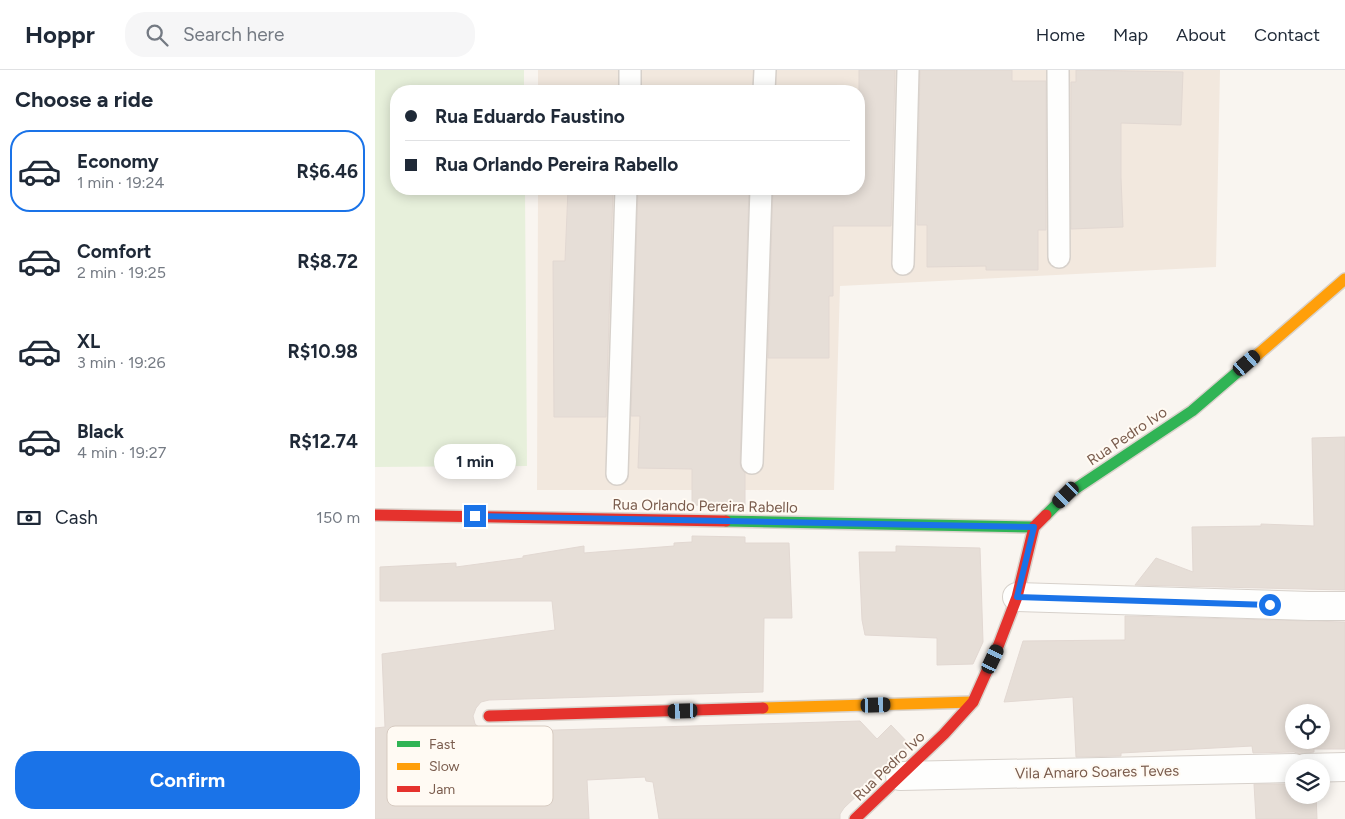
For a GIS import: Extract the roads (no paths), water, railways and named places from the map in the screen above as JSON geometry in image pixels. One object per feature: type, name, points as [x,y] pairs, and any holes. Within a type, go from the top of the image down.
[{"type":"street","name":"Rua Pedro Ivo","points":[[855,819],[944,734],[973,702],[999,644],[1017,597],[1034,527],[1066,495],[1192,411],[1345,279]]},
{"type":"street","name":"Rua Orlando Pereira Rabello","points":[[375,514],[1034,527]]},
{"type":"street","points":[[1017,597],[1345,606]]},
{"type":"street","points":[[489,716],[973,702]]},
{"type":"street","points":[[1330,767],[1345,767]]},
{"type":"street","name":"Vila Amaro Soares Teves","points":[[900,776],[1285,768]]},
{"type":"lane","points":[[629,85],[630,70]]},
{"type":"lane","points":[[764,85],[765,70]]},
{"type":"lane","points":[[903,264],[908,70]]},
{"type":"lane","points":[[1058,70],[1059,257]]},
{"type":"lane","points":[[617,474],[626,195]]},
{"type":"lane","points":[[752,463],[761,195]]}]
